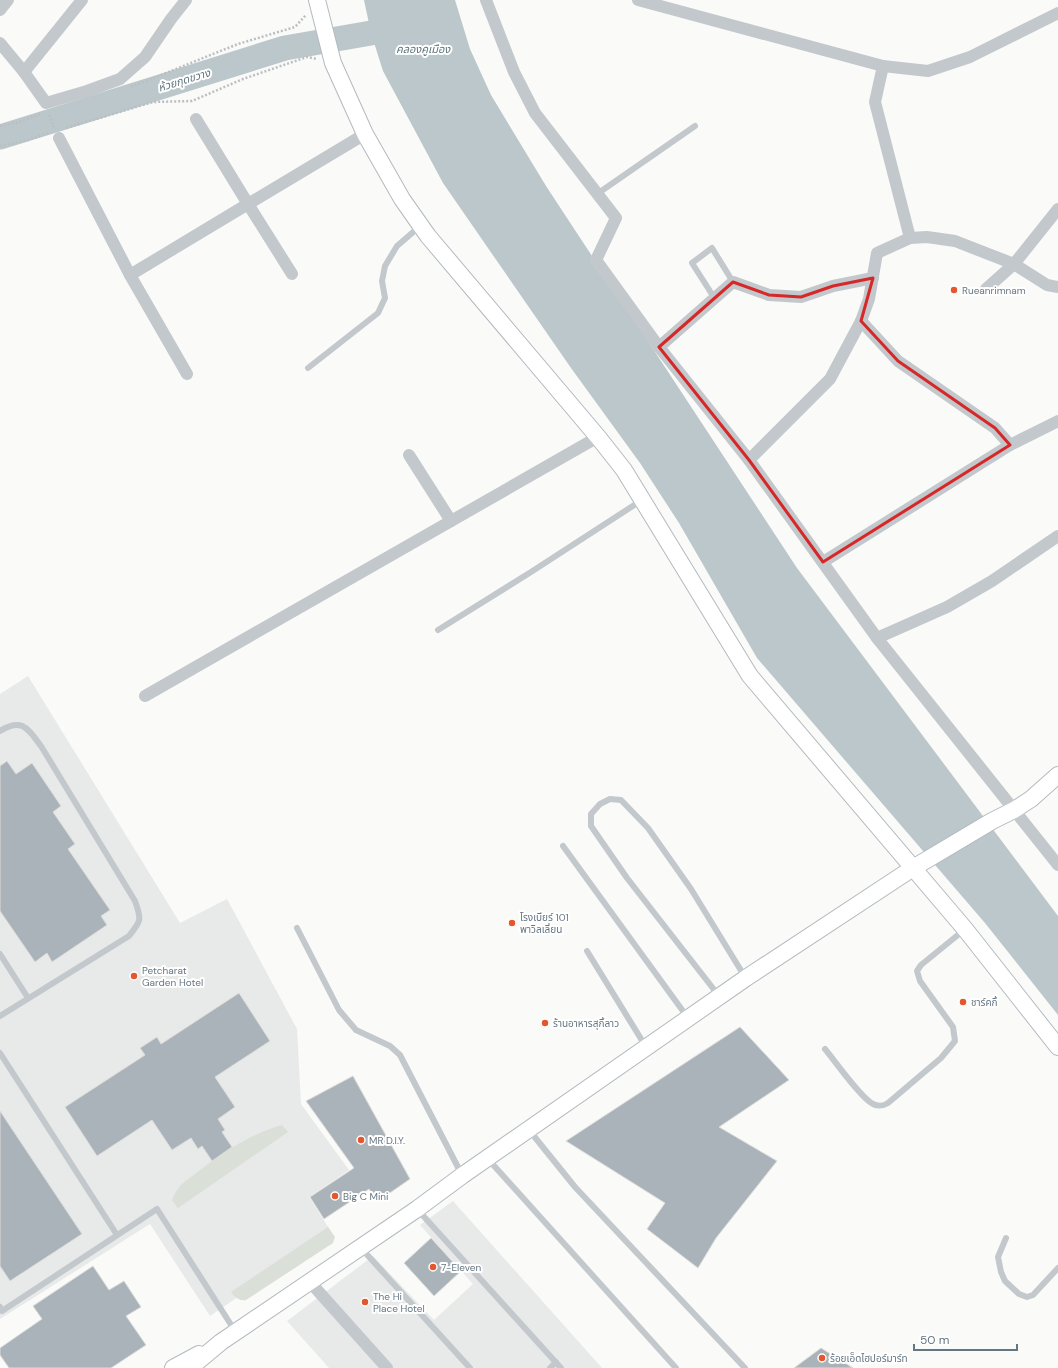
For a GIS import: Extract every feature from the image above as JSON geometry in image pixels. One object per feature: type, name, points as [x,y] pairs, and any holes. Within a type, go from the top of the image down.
[{"type":"street","points":[[0,10],[8,0]]},
{"type":"street","points":[[24,72],[82,0]]},
{"type":"street","points":[[0,43],[24,72],[46,103],[87,91],[120,78],[145,57],[186,0]]},
{"type":"street","points":[[486,0],[514,72],[535,113],[616,218],[596,260],[659,347],[749,460],[877,638],[1058,865]]},
{"type":"street","points":[[638,0],[679,6],[884,66],[928,71],[970,57],[1058,13]]},
{"type":"street","points":[[317,2],[333,63],[365,134],[402,199],[434,242],[624,470],[750,676],[918,865],[965,929],[1058,1047]]},
{"type":"street","points":[[884,66],[875,102],[910,238]]},
{"type":"street","points":[[196,119],[292,274]]},
{"type":"street","points":[[57,133],[130,275],[187,374]]},
{"type":"street","points":[[130,275],[365,134]]},
{"type":"street","points":[[986,289],[1014,264],[1058,210]]},
{"type":"street","points":[[749,460],[830,379],[848,348],[861,321],[869,299],[877,253],[910,238],[927,237],[955,242],[1014,264],[1047,285],[1058,288]]},
{"type":"street","points":[[659,347],[733,282],[769,295],[801,297],[833,286],[873,278]]},
{"type":"street","points":[[861,321],[898,361],[995,428],[1010,445]]},
{"type":"street","points":[[823,562],[1010,445],[1058,421]]},
{"type":"street","points":[[146,696],[598,437]]},
{"type":"street","points":[[409,455],[451,521]]},
{"type":"street","points":[[877,638],[948,607],[992,581],[1058,536]]},
{"type":"street","points":[[173,1368],[221,1342],[360,1248],[746,978],[918,865],[992,821],[1014,810],[1056,779]]},
{"type":"street","points":[[310,1282],[387,1368]]},
{"type":"street","points":[[190,1368],[221,1342]]},
{"type":"lane","points":[[597,194],[694,126]]},
{"type":"lane","points":[[308,368],[378,313],[385,298],[382,281],[385,266],[397,246],[421,225]]},
{"type":"lane","points":[[715,298],[692,262],[712,248],[733,282]]},
{"type":"lane","points":[[438,630],[642,500]]},
{"type":"lane","points":[[0,731],[7,726],[18,724],[28,730],[37,740],[135,901],[140,913],[139,924],[129,936],[0,1016]]},
{"type":"lane","points":[[720,996],[626,878],[590,826],[591,814],[600,804],[610,799],[621,800],[648,828],[691,889],[746,978]]},
{"type":"lane","points":[[563,846],[688,1018]]},
{"type":"lane","points":[[297,928],[339,1010],[356,1030],[390,1046],[400,1055],[463,1175]]},
{"type":"lane","points":[[825,1049],[865,1098],[874,1104],[882,1106],[888,1103],[941,1058],[955,1041],[953,1026],[920,981],[917,971],[921,965],[965,929]]},
{"type":"lane","points":[[587,951],[646,1047]]},
{"type":"lane","points":[[0,954],[28,998]]},
{"type":"lane","points":[[0,1053],[117,1235]]},
{"type":"lane","points":[[529,1130],[575,1187],[745,1368]]},
{"type":"lane","points":[[487,1158],[676,1368]]},
{"type":"lane","points":[[0,1307],[2,1311],[157,1209],[236,1332]]},
{"type":"lane","points":[[417,1209],[561,1368]]},
{"type":"lane","points":[[1006,1238],[998,1257],[1001,1272],[1004,1281],[1019,1294],[1027,1298],[1033,1295],[1058,1268]]},
{"type":"lane","points":[[360,1248],[470,1368]]},
{"type":"lane","points":[[550,1368],[556,1362]]},
{"type":"path","points":[[124,89],[238,44],[296,27],[317,2]]},
{"type":"path","points":[[0,146],[57,133],[153,102],[192,101],[244,79],[307,57],[333,63]]},
{"type":"path","points":[[48,112],[57,133]]},
{"type":"path","points":[[0,126],[19,122],[41,114]]},
{"type":"highlighted area","points":[[873,278],[861,321],[898,361],[995,428],[1010,445],[823,562],[749,460],[659,347],[733,282],[769,295],[801,297],[833,286]]},
{"type":"shaded area","name":"Petcharat Garden Hotel","points":[[28,676],[180,923],[227,899],[297,1029],[301,1104],[349,1170],[309,1197],[332,1233],[210,1316],[150,1224],[0,1319],[0,694]]},
{"type":"shaded area","points":[[282,1125],[288,1132],[178,1208],[172,1200],[175,1193],[183,1183],[218,1157],[259,1133]]},
{"type":"shaded area","name":"The Hi Place Hotel","points":[[453,1201],[602,1368],[329,1368],[287,1321],[373,1256],[434,1320],[473,1284],[420,1225]]},
{"type":"shaded area","points":[[328,1227],[335,1237],[333,1243],[246,1300],[238,1299],[231,1292]]},
{"type":"water","name":"คลองคูเมือง","points":[[364,0],[455,0],[470,49],[491,95],[546,186],[797,568],[1058,916],[1058,1015],[985,923],[757,658],[679,523],[640,463],[571,368],[443,183],[383,71],[371,33]]},
{"type":"building","points":[[7,761],[16,774],[32,763],[61,806],[53,812],[75,844],[68,849],[110,910],[101,916],[107,925],[52,962],[47,953],[35,962],[0,911],[0,766]]},
{"type":"building","points":[[239,993],[270,1041],[215,1077],[235,1107],[218,1119],[225,1130],[222,1132],[232,1147],[212,1161],[202,1146],[198,1149],[191,1138],[172,1150],[152,1120],[97,1156],[65,1107],[145,1055],[140,1048],[157,1037],[161,1044]]},
{"type":"building","points":[[740,1027],[789,1080],[719,1127],[777,1161],[716,1238],[698,1268],[647,1229],[665,1203],[566,1141]]},
{"type":"building","name":"MR D.I.Y.","points":[[353,1076],[410,1179],[381,1199],[378,1194],[374,1196],[369,1189],[324,1219],[310,1197],[354,1168],[306,1101]]},
{"type":"building","points":[[0,1111],[82,1234],[10,1281],[0,1266]]},
{"type":"building","name":"7-Eleven","points":[[431,1238],[461,1271],[434,1296],[404,1263]]},
{"type":"building","points":[[93,1266],[109,1290],[124,1281],[141,1307],[126,1316],[146,1345],[111,1368],[9,1368],[0,1355],[0,1348],[42,1319],[33,1306]]},
{"type":"building","name":"ร้อยเอ็ดไฮปอร์มาร์ท","points":[[821,1348],[853,1368],[794,1368]]},
{"type":"waterway","name":"ห้วยกุดขวาง","points":[[0,137],[285,48],[371,33]]},
{"type":"place","name":"Rueanrimnam","points":[[954,290]]},
{"type":"place","name":"โรงเบียร์ 101 พาวิลเลี่ยน","points":[[512,923]]},
{"type":"place","name":"Petcharat Garden Hotel","points":[[134,976]]},
{"type":"place","name":"ชาร์คกึ้","points":[[963,1002]]},
{"type":"place","name":"ร้านอาหารสุกี้ลาว","points":[[545,1023]]},
{"type":"place","name":"MR D.I.Y.","points":[[361,1140]]},
{"type":"place","name":"Big C Mini","points":[[335,1196]]},
{"type":"place","name":"7-Eleven","points":[[433,1267]]},
{"type":"place","name":"The Hi Place Hotel","points":[[365,1302]]},
{"type":"place","name":"ร้อยเอ็ดไฮปอร์มาร์ท","points":[[822,1358]]}]
